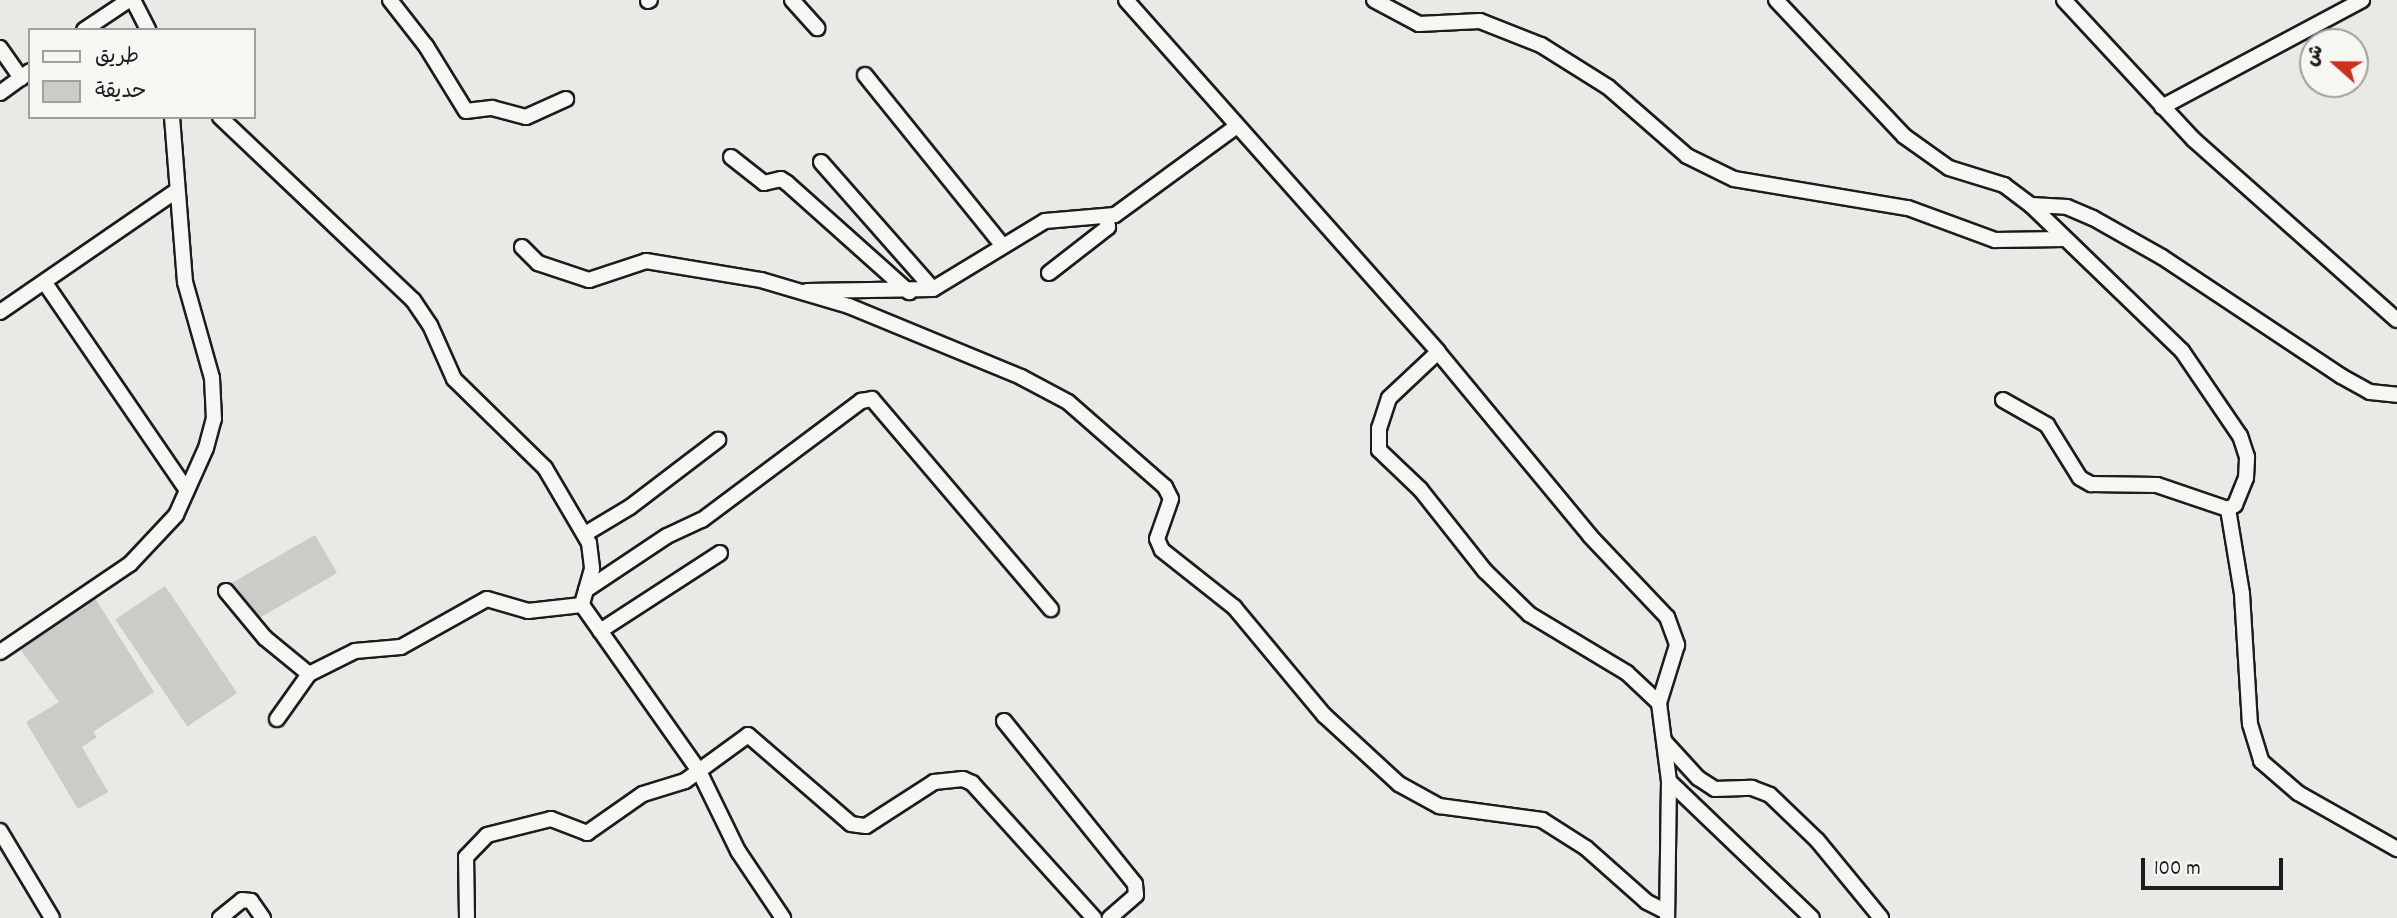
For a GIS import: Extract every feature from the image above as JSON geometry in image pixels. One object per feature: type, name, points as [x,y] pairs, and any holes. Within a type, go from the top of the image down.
[{"type":"street","points":[[87,28],[131,0],[147,28]]},
{"type":"street","points":[[390,0],[426,46],[466,111],[492,108],[526,117],[566,99]]},
{"type":"street","points":[[793,0],[817,28]]},
{"type":"street","points":[[1126,0],[1438,352],[1590,536],[1667,617],[1677,645],[1659,703],[1670,781],[1667,915]]},
{"type":"street","points":[[1374,0],[1419,24],[1480,21],[1541,46],[1608,87],[1688,156],[1734,179],[1908,208],[1994,240],[2064,239]]},
{"type":"street","points":[[1776,0],[1904,136],[1932,158],[2004,185],[2031,205],[2064,239],[2103,271],[2182,351],[2240,436],[2248,467],[2235,505],[2228,509],[2157,485],[2085,482],[2047,425],[2003,400]]},
{"type":"street","points":[[2064,0],[2162,107],[2321,257],[2397,320]]},
{"type":"street","points":[[2162,107],[2362,0]]},
{"type":"street","points":[[0,48],[25,74],[0,93]]},
{"type":"street","points":[[865,75],[1002,245]]},
{"type":"street","points":[[2,648],[130,564],[176,515],[214,419],[212,378],[185,282],[172,119]]},
{"type":"street","points":[[222,119],[413,300],[430,324],[454,379],[545,468],[585,534],[592,569],[584,597],[600,631],[699,771],[738,851],[783,918]]},
{"type":"street","points":[[802,292],[834,288],[909,292],[933,289],[1045,221],[1106,217],[1124,210],[1237,126]]},
{"type":"street","points":[[731,157],[764,183],[780,179],[787,183],[909,292]]},
{"type":"street","points":[[821,162],[933,289]]},
{"type":"street","points":[[0,312],[176,191]]},
{"type":"street","points":[[2031,205],[2067,207],[2093,218],[2162,257],[2341,376],[2370,392],[2397,395]]},
{"type":"street","points":[[1049,273],[1108,228],[1106,217]]},
{"type":"street","points":[[523,247],[538,263],[589,280],[646,261],[761,280],[802,292],[999,367],[1068,402],[1165,487],[1171,499],[1157,539],[1162,550],[1234,607],[1324,715],[1391,777],[1439,806],[1542,820],[1586,848],[1647,902],[1667,915]]},
{"type":"street","points":[[45,283],[187,490]]},
{"type":"street","points":[[1438,352],[1389,398],[1379,428],[1379,450],[1426,495],[1485,571],[1529,614],[1627,673],[1659,703]]},
{"type":"street","points":[[277,719],[309,674],[355,651],[401,647],[487,599],[537,611],[584,597],[667,536],[702,520],[861,401],[872,399],[1051,609]]},
{"type":"street","points":[[585,534],[630,507],[718,440]]},
{"type":"street","points":[[2228,509],[2242,594],[2250,724],[2261,761],[2298,793],[2397,849]]},
{"type":"street","points":[[600,631],[720,553]]},
{"type":"street","points":[[226,591],[265,638],[309,674]]},
{"type":"street","points":[[1004,721],[1135,884],[1136,895],[1110,918]]},
{"type":"street","points":[[467,918],[466,857],[487,835],[551,818],[587,833],[643,794],[677,785],[748,735],[841,816],[866,827],[934,782],[963,779],[1027,839],[1094,918]]},
{"type":"street","points":[[1664,741],[1706,784],[1715,789],[1752,788],[1770,795],[1824,848],[1881,918]]},
{"type":"street","points":[[1670,781],[1812,918]]},
{"type":"street","points":[[0,831],[5,849],[52,918]]},
{"type":"street","points":[[220,918],[242,900],[251,901],[263,918]]},
{"type":"green space","points":[[315,535],[337,573],[250,623],[228,585]]},
{"type":"green space","points":[[165,586],[237,693],[187,726],[115,620]]},
{"type":"green space","points":[[95,598],[154,692],[93,732],[97,737],[82,747],[108,792],[78,809],[26,722],[59,702],[20,649]]}]
